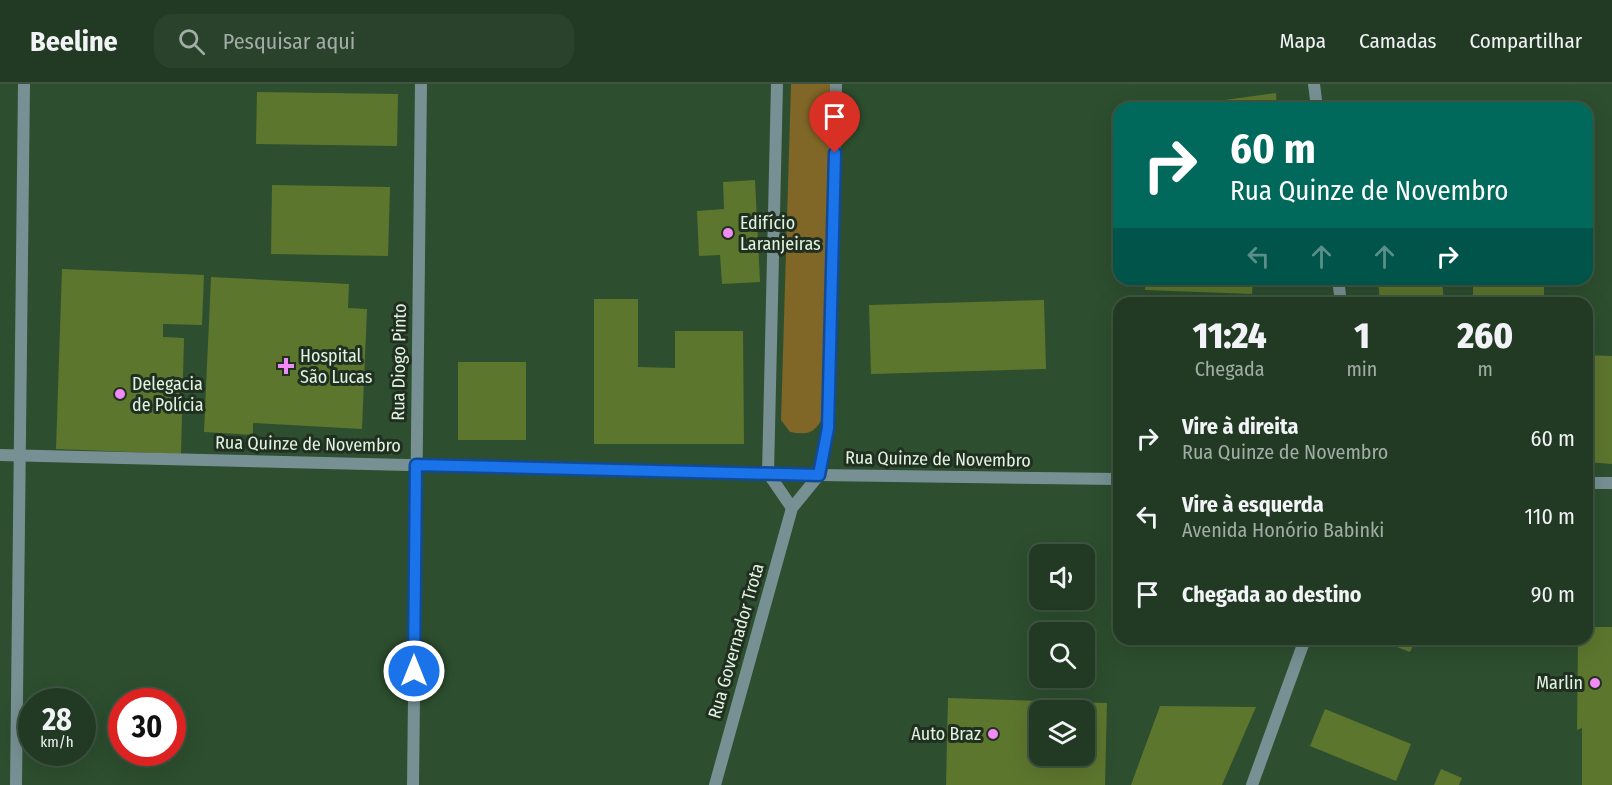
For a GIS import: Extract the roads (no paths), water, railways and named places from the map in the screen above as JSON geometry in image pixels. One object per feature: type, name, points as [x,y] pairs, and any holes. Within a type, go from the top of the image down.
[{"type":"street","points":[[16,785],[22,456],[24,84]]},
{"type":"street","name":"Rua Diogo Pinto","points":[[413,785],[421,84]]},
{"type":"street","points":[[777,84],[768,473],[792,508]]},
{"type":"street","points":[[819,475],[828,428],[836,84]]},
{"type":"street","points":[[1314,84],[1316,102]]},
{"type":"street","name":"Rua Quinze de Novembro","points":[[0,455],[819,475],[1113,479]]},
{"type":"street","name":"Rua Governador Trota","points":[[715,785],[792,508],[819,475]]},
{"type":"street","points":[[1593,483],[1612,483]]},
{"type":"street","points":[[1252,785],[1303,645]]},
{"type":"place","name":"Edifício Laranjeiras","points":[[728,233]]},
{"type":"place","name":"Hospital São Lucas","points":[[286,366]]},
{"type":"place","name":"Delegacia de Polícia","points":[[120,394]]},
{"type":"place","name":"Marlin","points":[[1595,683]]},
{"type":"place","name":"Auto Braz","points":[[993,734]]}]
